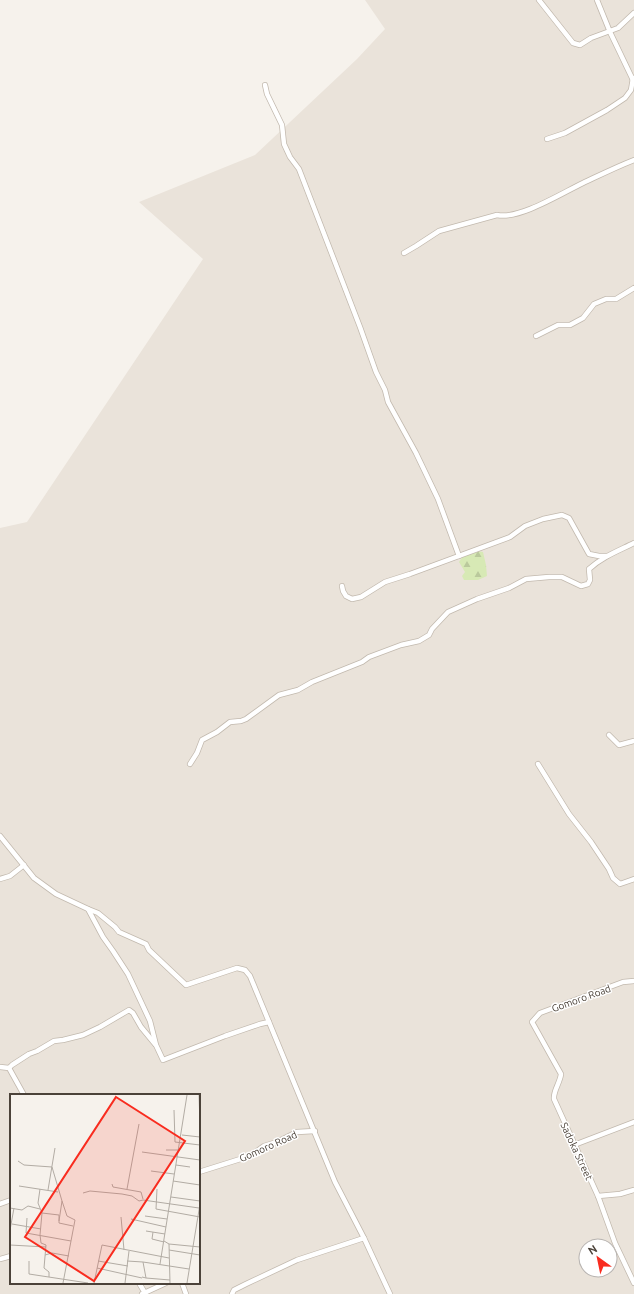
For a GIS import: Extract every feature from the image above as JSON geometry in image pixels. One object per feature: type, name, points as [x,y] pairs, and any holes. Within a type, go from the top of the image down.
[{"type":"street","points":[[539,0],[573,43],[580,44],[591,38],[610,32],[618,28],[634,14]]},
{"type":"street","points":[[547,139],[565,132],[607,110],[625,98],[631,90],[633,80],[610,32],[597,0]]},
{"type":"street","points":[[265,85],[267,94],[282,125],[284,144],[290,157],[300,169],[380,383],[385,390],[388,402],[416,453],[438,499],[459,556]]},
{"type":"street","points":[[404,253],[439,231],[496,215],[504,217],[533,207],[634,160]]},
{"type":"street","points":[[536,336],[558,325],[570,325],[583,318],[594,304],[606,299],[616,299],[634,288]]},
{"type":"street","points":[[342,586],[346,596],[352,599],[361,597],[385,582],[510,537],[526,526],[543,518],[562,515],[570,518],[589,554],[608,556]]},
{"type":"street","points":[[190,764],[197,753],[202,740],[217,732],[230,722],[246,719],[279,696],[298,690],[312,682],[362,662],[369,657],[401,645],[419,641],[430,635],[432,629],[448,612],[477,599],[509,588],[526,579],[549,576],[562,577],[577,585],[581,586],[588,584],[590,580],[589,569],[608,556],[634,543]]},
{"type":"street","points":[[609,735],[619,745],[634,741]]},
{"type":"street","points":[[538,764],[569,814],[591,842],[609,869],[613,878],[620,884],[634,879]]},
{"type":"street","points":[[0,836],[34,878],[56,894],[98,913],[119,932],[146,944],[148,950],[186,985],[238,968],[246,970],[250,976],[336,1182],[390,1294]]},
{"type":"street","points":[[0,879],[10,876],[24,865]]},
{"type":"street","points":[[88,909],[103,937],[128,974],[150,1022],[156,1045],[163,1060],[225,1036],[269,1022]]},
{"type":"street","name":"Gomoro Road","points":[[532,1022],[540,1013],[623,982],[634,981]]},
{"type":"street","points":[[0,1067],[9,1068],[24,1057],[54,1041],[83,1035],[129,1010],[133,1013],[141,1027],[156,1045]]},
{"type":"street","name":"Sadoka Street","points":[[532,1022],[561,1074],[560,1083],[553,1095],[554,1099],[598,1196],[615,1243],[634,1283]]},
{"type":"street","points":[[9,1068],[23,1094]]},
{"type":"street","points":[[574,1145],[634,1122]]},
{"type":"street","name":"Gomoro Road","points":[[200,1172],[250,1156],[264,1146],[278,1142],[297,1132],[315,1131]]},
{"type":"street","points":[[598,1196],[620,1194],[634,1190]]},
{"type":"street","points":[[0,1204],[10,1200]]},
{"type":"street","points":[[232,1294],[234,1290],[297,1260],[364,1238]]},
{"type":"street","points":[[0,1259],[10,1256]]},
{"type":"street","points":[[140,1284],[144,1293],[164,1284]]},
{"type":"street","points":[[182,1284],[186,1294]]},
{"type":"shaded area","points":[[365,0],[634,0],[634,1294],[0,1294],[0,528],[27,522],[203,259],[139,202],[255,155],[357,59],[385,29]]},
{"type":"green space","points":[[478,551],[483,552],[487,576],[478,580],[464,580],[462,576],[465,572],[459,562],[463,556]]}]
